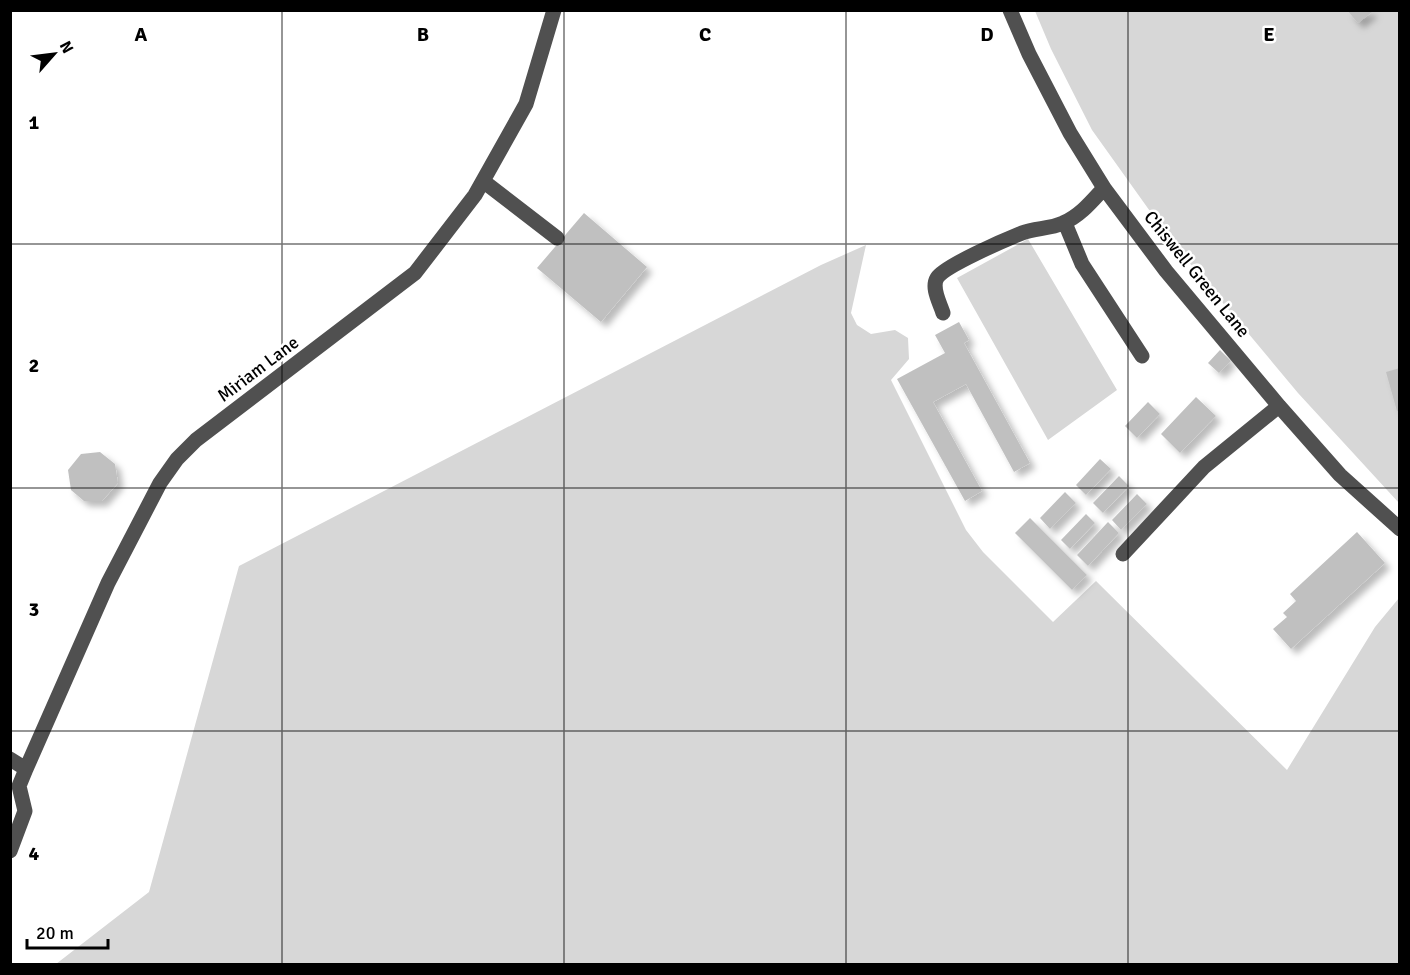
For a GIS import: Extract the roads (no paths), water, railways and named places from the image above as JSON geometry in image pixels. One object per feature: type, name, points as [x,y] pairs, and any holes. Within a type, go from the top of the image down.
[{"type":"street","name":"Miriam Lane","points":[[10,851],[25,811],[15,787],[26,769],[108,583],[160,483],[177,459],[196,440],[415,273],[475,195],[526,104],[554,10]]},
{"type":"street","name":"Chiswell Green Lane","points":[[1010,10],[1029,54],[1064,123],[1104,188],[1166,271],[1340,475],[1400,529]]},
{"type":"street","points":[[483,181],[557,238]]},
{"type":"street","points":[[943,313],[934,286],[938,277],[950,267],[1024,232],[1065,222],[1083,211],[1104,188]]},
{"type":"street","points":[[1065,222],[1082,264],[1142,356]]},
{"type":"street","points":[[1123,554],[1203,467],[1279,406]]},
{"type":"street","points":[[10,759],[26,769]]}]
